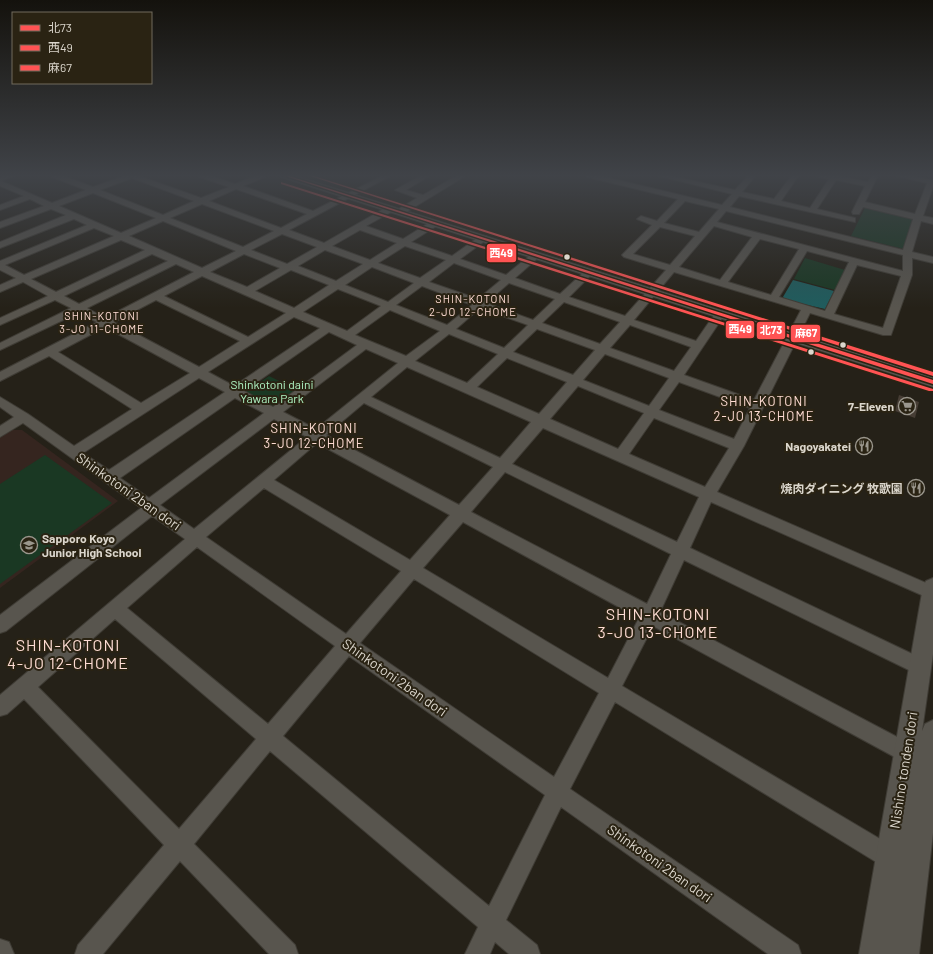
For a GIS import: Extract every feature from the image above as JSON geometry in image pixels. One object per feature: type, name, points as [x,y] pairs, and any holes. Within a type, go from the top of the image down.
[{"type":"street","points":[[0,225],[14,220]]},
{"type":"street","points":[[0,245],[64,220]]},
{"type":"street","points":[[86,220],[708,494],[933,590]]},
{"type":"street","points":[[0,289],[159,220]]},
{"type":"street","points":[[166,220],[337,285],[737,446]]},
{"type":"street","points":[[251,220],[757,406]]},
{"type":"street","points":[[0,377],[304,220]]},
{"type":"street","points":[[248,291],[325,246],[375,220]]},
{"type":"street","points":[[424,220],[933,382]]},
{"type":"street","points":[[643,220],[701,235]]},
{"type":"street","points":[[662,220],[628,255],[829,314],[888,333],[906,275],[907,253],[917,220]]},
{"type":"street","points":[[87,954],[348,644],[714,220]]},
{"type":"street","points":[[772,220],[933,260]]},
{"type":"street","points":[[844,237],[852,220]]},
{"type":"street","points":[[74,452],[435,223]]},
{"type":"street","points":[[711,223],[906,275]]},
{"type":"street","points":[[0,265],[96,224]]},
{"type":"street","points":[[359,227],[697,345]]},
{"type":"street","points":[[723,283],[757,236]]},
{"type":"street","points":[[348,335],[423,283],[483,238]]},
{"type":"street","points":[[774,298],[804,248]]},
{"type":"street","points":[[0,322],[153,250]]},
{"type":"street","points":[[0,707],[263,480],[407,361],[480,304],[536,255]]},
{"type":"street","points":[[0,347],[177,260]]},
{"type":"street","points":[[829,314],[854,261]]},
{"type":"street","points":[[0,265],[23,279],[198,373],[929,764]]},
{"type":"street","points":[[469,388],[564,298],[589,272]]},
{"type":"street","points":[[156,296],[248,341]]},
{"type":"street","points":[[477,954],[558,791],[650,615],[708,494],[737,446],[807,308]]},
{"type":"street","points":[[621,455],[720,314]]},
{"type":"street","points":[[110,477],[329,327]]},
{"type":"street","points":[[0,625],[151,506],[366,343]]},
{"type":"street","points":[[50,352],[141,409]]},
{"type":"street","points":[[363,398],[919,666]]},
{"type":"street","name":"Shinkotoni 2ban dori","points":[[0,401],[789,954]]},
{"type":"street","points":[[0,432],[24,417]]},
{"type":"street","points":[[263,480],[413,569],[888,857]]},
{"type":"street","name":"Nishino tonden dori","points":[[874,954],[888,857],[933,590]]},
{"type":"street","points":[[114,608],[528,954]]},
{"type":"street","points":[[24,686],[286,954]]},
{"type":"street","name":"Nishino tonden dori","points":[[904,954],[933,732]]},
{"type":"shaded area","name":"Sapporo Koyo Junior High School","points":[[11,430],[22,430],[118,501],[0,588],[0,437]]},
{"type":"green space","points":[[859,220],[914,220],[904,249],[851,236]]},
{"type":"green space","points":[[805,258],[845,270],[835,290],[794,279]]},
{"type":"green space","name":"Shinkotoni daini Yawara Park","points":[[269,376],[298,390],[276,407],[246,392]]},
{"type":"green space","name":"Sapporo Koyo Junior High School","points":[[45,455],[112,503],[0,584],[0,484]]},
{"type":"water","points":[[793,280],[834,291],[825,309],[786,300],[783,297]]},
{"type":"building","name":"7-Eleven","points":[[899,395],[919,402],[915,418],[895,411]]},
{"type":"transit line","name":"西49","points":[[396,220],[931,390]]},
{"type":"transit line","name":"北73","points":[[424,220],[933,382]]},
{"type":"transit line","name":"麻67","points":[[449,220],[933,374]]},
{"type":"place","name":"7-Eleven","points":[[907,406]]},
{"type":"place","name":"Nagoyakatei","points":[[864,446]]},
{"type":"place","name":"焼肉ダイニング 牧歌園","points":[[916,488]]},
{"type":"place","name":"Sapporo Koyo Junior High School","points":[[29,545]]},
{"type":"district","name":"SHIN-KOTONI 2-JO 12-CHOME","points":[[473,304]]},
{"type":"district","name":"SHIN-KOTONI 3-JO 11-CHOME","points":[[102,321]]},
{"type":"district","name":"SHIN-KOTONI 2-JO 13-CHOME","points":[[764,408]]},
{"type":"district","name":"SHIN-KOTONI 3-JO 12-CHOME","points":[[314,436]]},
{"type":"district","name":"SHIN-KOTONI 3-JO 13-CHOME","points":[[658,622]]},
{"type":"district","name":"SHIN-KOTONI 4-JO 12-CHOME","points":[[68,653]]}]
